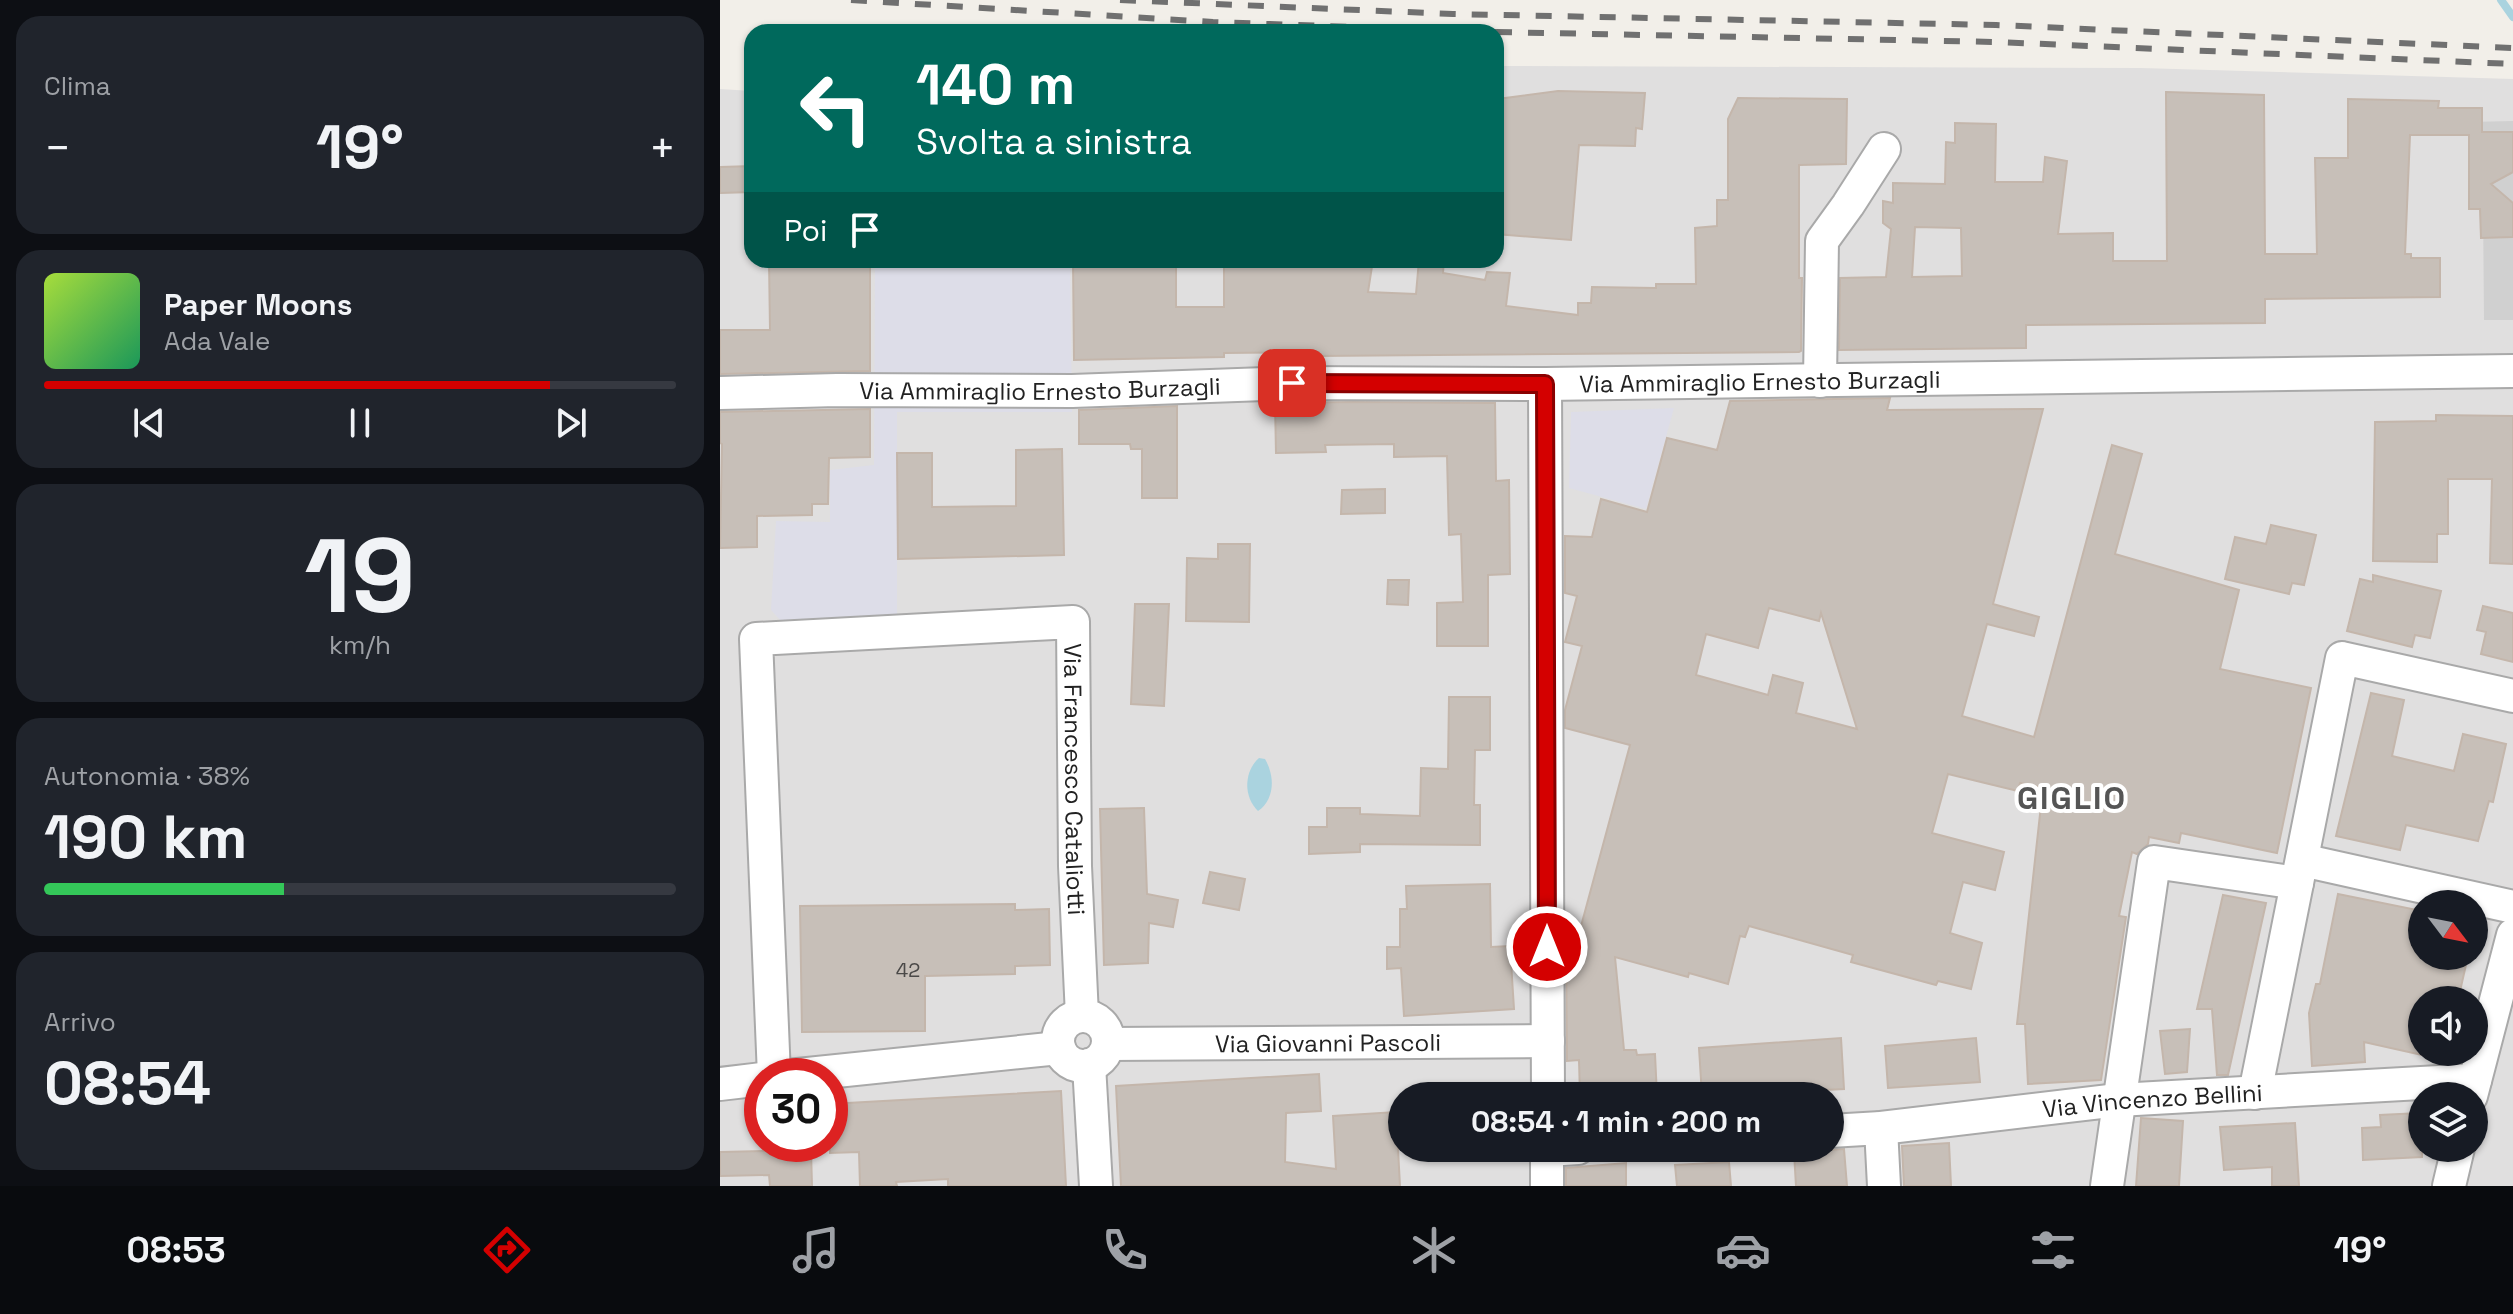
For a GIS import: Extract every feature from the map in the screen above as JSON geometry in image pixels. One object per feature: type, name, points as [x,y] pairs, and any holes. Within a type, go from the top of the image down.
[{"type":"street","points":[[1820,381],[1822,241],[1884,149]]},
{"type":"street","name":"Via Ammiraglio Ernesto Burzagli","points":[[720,393],[1072,391],[1292,383],[1545,384],[2513,371]]},
{"type":"street","points":[[1545,384],[1548,1082]]},
{"type":"street","name":"Via Francesco Cataliotti","points":[[773,1058],[756,639],[1073,622],[1075,866],[1082,1016]]},
{"type":"street","points":[[2255,1093],[2342,658],[2513,696]]},
{"type":"street","points":[[2107,1186],[2154,862],[2299,871],[2513,907]]},
{"type":"street","points":[[2475,1082],[2509,972],[2513,935]]},
{"type":"street","points":[[848,1070],[1059,1048],[1060,1033],[1074,1017],[1096,1019],[1106,1029],[1098,1054],[1096,1186]]},
{"type":"street","name":"Via Giovanni Pascoli","points":[[1059,1048],[1067,1060],[1081,1066],[1098,1054],[1548,1041]]},
{"type":"street","points":[[720,1084],[744,1081]]},
{"type":"street","name":"Via Vincenzo Bellini","points":[[1844,1130],[2118,1100],[2408,1089]]},
{"type":"street","points":[[1881,1128],[1884,1186]]},
{"type":"street","points":[[1547,1186],[1554,1162]]},
{"type":"street","points":[[2449,1186],[2455,1162]]},
{"type":"shaded area","points":[[1504,66],[2141,68],[2513,79],[2513,1186],[720,1186],[720,89],[744,90],[744,268],[1504,268]]},
{"type":"shaded area","points":[[2513,121],[2513,320],[2484,320],[2483,204],[2469,122]]},
{"type":"shaded area","points":[[875,268],[1070,268],[1072,412],[897,412],[897,630],[780,620],[771,610],[776,521],[830,522],[830,470],[874,465]]},
{"type":"shaded area","points":[[1674,408],[1646,509],[1569,488],[1571,412]]},
{"type":"water","points":[[1259,758],[1265,759],[1272,787],[1268,800],[1258,811],[1250,799],[1247,784],[1250,770]]},
{"type":"building","points":[[1558,91],[1645,93],[1642,129],[1636,128],[1635,146],[1579,145],[1571,240],[1504,235],[1504,98]]},
{"type":"building","points":[[2166,92],[2264,95],[2265,254],[2317,254],[2315,158],[2348,158],[2348,99],[2439,101],[2438,108],[2482,108],[2482,132],[2513,132],[2513,172],[2491,184],[2513,203],[2513,237],[2481,238],[2480,209],[2469,209],[2469,135],[2410,135],[2405,254],[2411,254],[2411,258],[2440,258],[2440,297],[2265,299],[2265,323],[2026,325],[2026,348],[1839,350],[1840,278],[1886,277],[1891,229],[1883,223],[1883,201],[1893,203],[1893,183],[1945,184],[1946,142],[1955,143],[1955,123],[1996,124],[1995,182],[2043,182],[2045,157],[2067,161],[2058,234],[2113,233],[2113,261],[2167,261]],"holes":[[[1915,227],[1961,228],[1962,276],[1912,277]]]},
{"type":"building","points":[[1738,98],[1847,99],[1846,164],[1799,165],[1799,278],[1802,278],[1799,352],[1318,356],[1319,352],[1224,353],[1224,357],[1074,360],[1073,268],[1176,268],[1176,307],[1224,307],[1224,268],[1372,268],[1368,292],[1416,294],[1418,268],[1443,268],[1443,273],[1485,280],[1487,272],[1510,273],[1506,306],[1578,315],[1578,303],[1591,303],[1592,287],[1656,288],[1656,284],[1696,284],[1695,228],[1717,226],[1717,200],[1728,200],[1728,119]]},
{"type":"building","points":[[744,166],[744,192],[720,193],[720,167]]},
{"type":"building","points":[[769,268],[870,268],[870,371],[720,374],[720,330],[770,330]]},
{"type":"building","points":[[1890,398],[1887,410],[2043,409],[1993,604],[2039,617],[2034,636],[1987,624],[1962,716],[2034,737],[2112,445],[2142,454],[2115,554],[2239,590],[2220,669],[2311,688],[2277,853],[2181,833],[2179,843],[2149,837],[2148,844],[2137,854],[2132,852],[2119,916],[2126,917],[2101,1080],[2028,1084],[2025,1024],[2017,1024],[2043,787],[2020,783],[2018,791],[1948,774],[1932,833],[2004,852],[1995,890],[1963,882],[1950,933],[1982,943],[1971,989],[1938,981],[1936,985],[1851,962],[1853,955],[1749,926],[1745,937],[1740,936],[1728,984],[1689,973],[1688,977],[1615,957],[1624,1050],[1636,1050],[1637,1055],[1655,1054],[1656,1082],[1580,1082],[1579,1060],[1567,1061],[1566,941],[1577,941],[1630,745],[1565,728],[1565,710],[1582,646],[1565,642],[1577,596],[1565,593],[1565,536],[1592,537],[1601,499],[1647,512],[1667,438],[1717,450],[1730,401]],"holes":[[[1769,608],[1819,621],[1821,613],[1857,729],[1796,713],[1803,683],[1773,675],[1768,695],[1696,675],[1706,634],[1758,648]]]},
{"type":"building","points":[[1275,403],[1495,403],[1496,481],[1509,480],[1510,574],[1488,575],[1488,646],[1437,646],[1437,603],[1463,602],[1461,534],[1449,535],[1447,456],[1394,457],[1394,444],[1325,445],[1326,452],[1276,453]]},
{"type":"building","points":[[1177,406],[1177,498],[1142,498],[1142,449],[1131,449],[1130,444],[1079,444],[1079,410]]},
{"type":"building","points":[[870,409],[870,457],[829,458],[828,504],[812,504],[812,515],[757,516],[757,547],[720,548],[720,412]]},
{"type":"building","points":[[2436,415],[2513,416],[2513,564],[2490,563],[2492,479],[2448,479],[2448,534],[2437,534],[2437,562],[2373,561],[2375,422],[2436,421]]},
{"type":"building","points":[[1062,449],[1064,555],[898,559],[897,453],[932,453],[932,507],[1016,506],[1016,450]]},
{"type":"building","points":[[1385,489],[1385,513],[1341,514],[1342,490]]},
{"type":"building","points":[[2271,525],[2316,535],[2304,585],[2292,583],[2289,594],[2225,579],[2235,537],[2266,544]]},
{"type":"building","points":[[1218,544],[1250,544],[1249,622],[1186,621],[1187,558],[1218,559]]},
{"type":"building","points":[[2373,575],[2441,591],[2430,638],[2415,635],[2412,647],[2347,631],[2360,579],[2373,582]]},
{"type":"building","points":[[1388,580],[1409,580],[1408,605],[1387,604]]},
{"type":"building","points":[[1135,604],[1169,604],[1164,706],[1131,704]]},
{"type":"building","points":[[2483,606],[2513,613],[2513,662],[2481,654],[2486,632],[2477,630]]},
{"type":"building","points":[[2371,693],[2404,700],[2392,756],[2454,771],[2463,734],[2506,744],[2493,802],[2489,801],[2478,841],[2406,825],[2400,850],[2336,836]]},
{"type":"building","points":[[1449,697],[1490,697],[1490,750],[1475,750],[1474,805],[1480,805],[1480,845],[1360,844],[1360,852],[1309,854],[1309,827],[1327,827],[1327,808],[1360,808],[1360,814],[1420,816],[1421,768],[1448,769]]},
{"type":"building","points":[[1144,808],[1147,894],[1178,900],[1173,927],[1149,923],[1148,963],[1104,965],[1100,809]]},
{"type":"building","points":[[1210,872],[1245,879],[1239,910],[1203,903]]},
{"type":"building","points":[[1490,884],[1491,947],[1510,946],[1514,1009],[1404,1016],[1401,968],[1387,969],[1387,947],[1400,947],[1400,909],[1407,909],[1406,886]]},
{"type":"building","points":[[2338,894],[2408,908],[2408,970],[2465,970],[2461,986],[2408,986],[2408,1052],[2364,1042],[2365,1062],[2312,1066],[2309,1013],[2316,984],[2320,984]]},
{"type":"building","points":[[2223,895],[2266,903],[2228,1075],[2217,1075],[2212,1009],[2197,1009]]},
{"type":"building","points":[[1015,904],[1015,910],[1049,909],[1050,965],[1015,966],[1015,974],[925,976],[925,1031],[802,1032],[800,906]]},
{"type":"building","points":[[2190,1029],[2187,1072],[2165,1074],[2160,1031]]},
{"type":"building","points":[[1841,1038],[1844,1082],[1701,1082],[1699,1048]]},
{"type":"building","points":[[1976,1038],[1980,1082],[1888,1088],[1885,1046]]},
{"type":"building","points":[[1319,1074],[1321,1111],[1286,1113],[1285,1162],[1336,1169],[1333,1116],[1388,1113],[1388,1162],[1399,1162],[1400,1186],[1121,1186],[1116,1086]]},
{"type":"building","points":[[1061,1091],[1066,1186],[948,1186],[948,1179],[896,1182],[897,1186],[860,1186],[859,1152],[848,1152],[848,1103]]},
{"type":"building","points":[[2408,1114],[2408,1158],[2363,1160],[2362,1128],[2381,1127],[2380,1115]]},
{"type":"building","points":[[2141,1118],[2183,1121],[2179,1186],[2136,1186]]},
{"type":"building","points":[[2295,1123],[2299,1186],[2272,1186],[2272,1167],[2224,1170],[2220,1127]]},
{"type":"building","points":[[1949,1143],[1951,1186],[1904,1186],[1902,1146]]},
{"type":"building","points":[[1844,1149],[1847,1186],[1796,1186],[1795,1162],[1844,1162]]},
{"type":"building","points":[[744,1151],[744,1162],[811,1162],[812,1186],[770,1186],[769,1175],[720,1176],[720,1152]]},
{"type":"building","points":[[1729,1162],[1731,1186],[1677,1186],[1675,1165]]},
{"type":"building","points":[[1626,1163],[1626,1186],[1566,1186],[1566,1168]]},
{"type":"waterway","points":[[2501,0],[2513,17]]},
{"type":"railway","points":[[851,0],[1270,24]]},
{"type":"railway","points":[[1120,0],[1453,14],[1996,25],[2513,48]]},
{"type":"railway","points":[[1504,32],[1996,42],[2513,64]]},
{"type":"district","name":"GIGLIO","points":[[2072,798]]},
{"type":"route","points":[[1292,383],[1545,384],[1547,947]]}]
